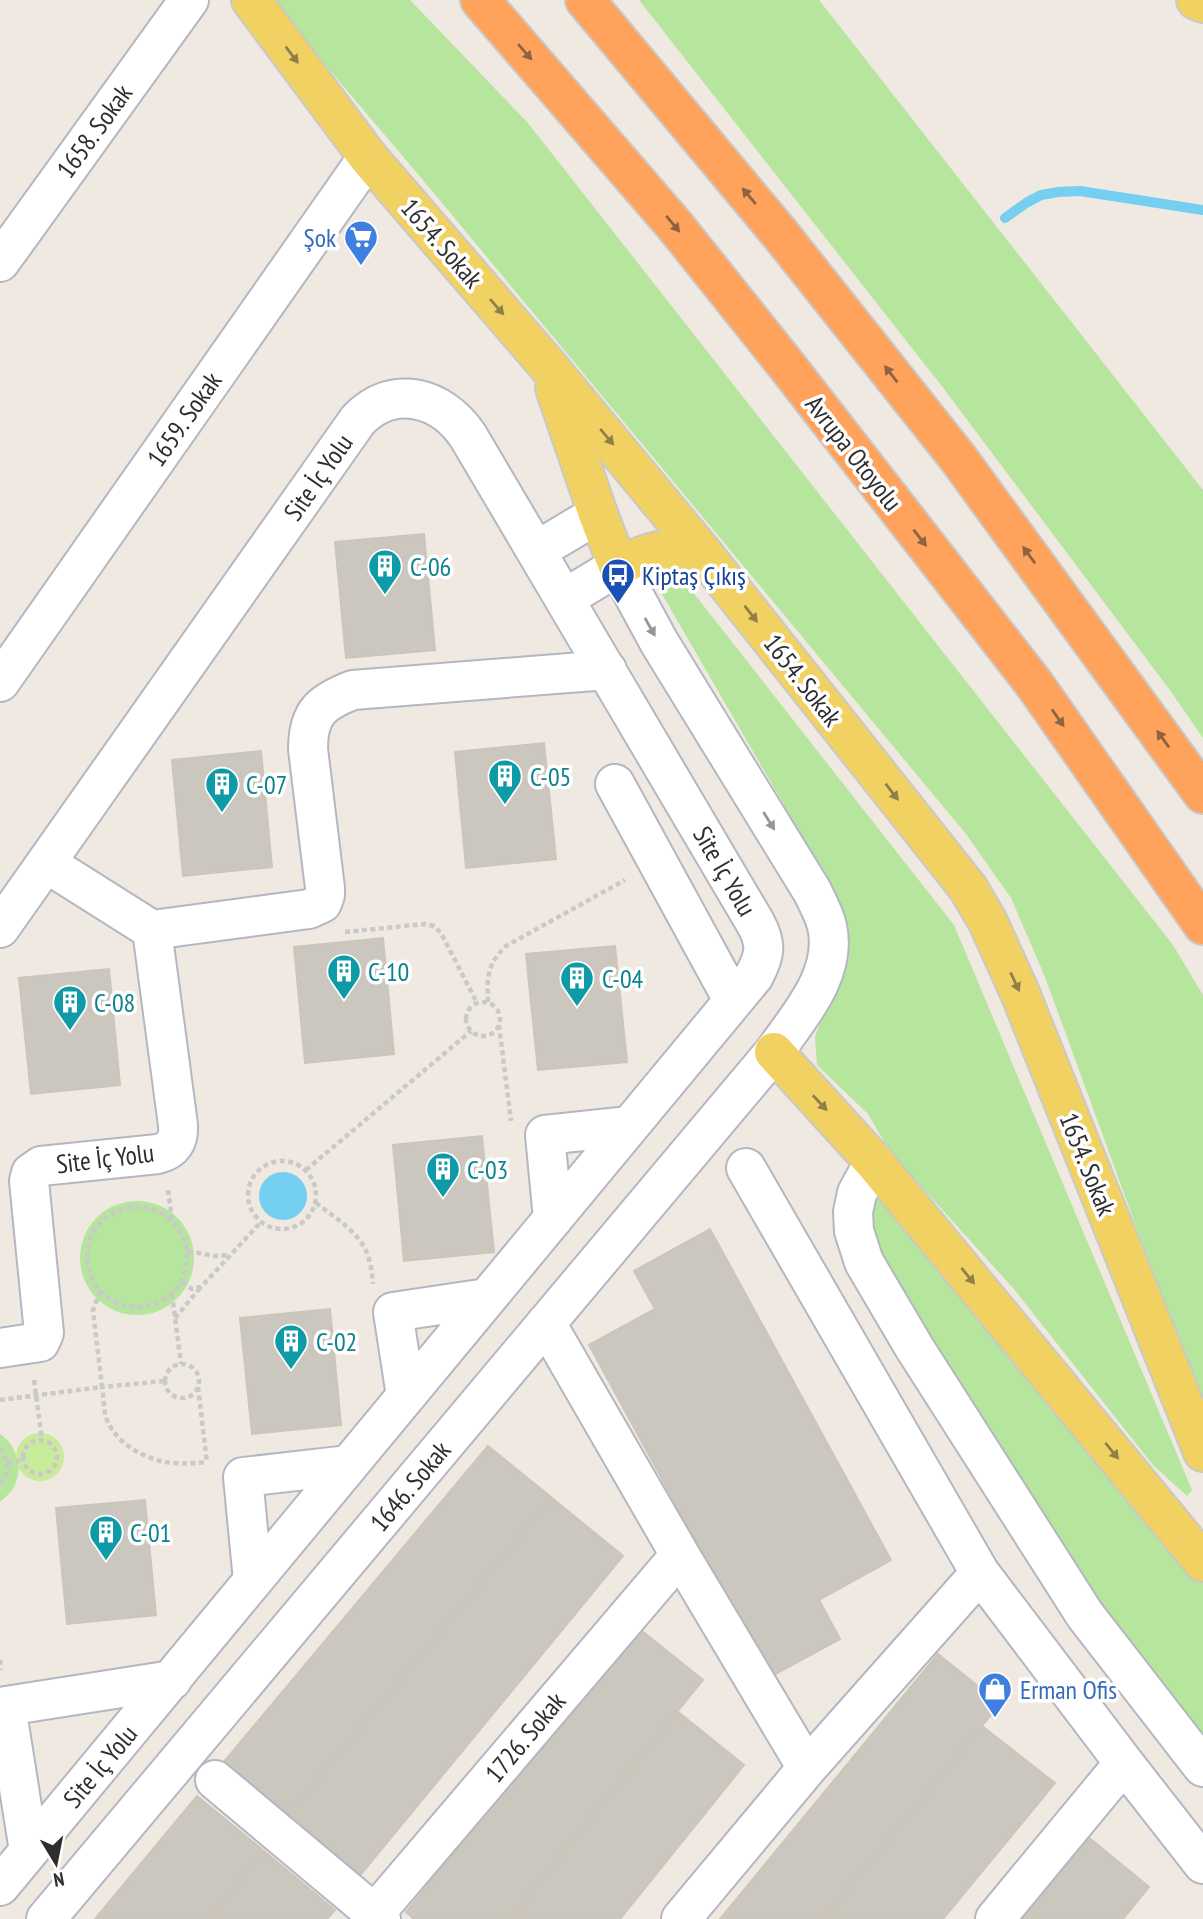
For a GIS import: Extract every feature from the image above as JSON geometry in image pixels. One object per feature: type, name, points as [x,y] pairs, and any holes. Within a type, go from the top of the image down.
[{"type":"highway","name":"Avrupa Otoyolu","points":[[481,0],[676,227],[821,410],[1035,685],[1203,925]]},
{"type":"highway","points":[[586,0],[781,234],[958,458],[1203,794]]},
{"type":"main road","name":"1654. Sokak","points":[[251,0],[368,157],[548,366],[701,551],[968,888],[988,922],[1020,993],[1203,1452]]},
{"type":"main road","points":[[1196,0],[1203,3]]},
{"type":"main road","points":[[548,366],[618,566],[660,550],[678,548],[701,551]]},
{"type":"main road","points":[[774,1052],[874,1162],[1203,1562]]},
{"type":"street","name":"1658. Sokak","points":[[0,262],[189,0]]},
{"type":"street","name":"1659. Sokak","points":[[0,682],[368,157]]},
{"type":"street","name":"Site İç Yolu","points":[[0,928],[350,431],[366,411],[379,404],[405,398],[424,401],[441,408],[452,416],[468,436],[763,937],[764,951],[754,976],[0,1886]]},
{"type":"street","points":[[536,551],[598,514]]},
{"type":"street","points":[[564,599],[618,566]]},
{"type":"street","name":"1646. Sokak","points":[[46,1919],[774,1052],[819,982],[828,955],[829,936],[827,924],[812,891],[659,642],[618,566]]},
{"type":"street","points":[[46,863],[152,930],[309,909],[321,903],[325,895],[308,749],[309,727],[313,717],[328,701],[353,690],[607,670]]},
{"type":"street","name":"Site İç Yolu","points":[[615,785],[733,1000]]},
{"type":"street","name":"Site İç Yolu","points":[[0,1348],[40,1342],[44,1333],[29,1181],[31,1173],[41,1166],[158,1154],[173,1147],[177,1140],[152,930]]},
{"type":"street","points":[[553,1219],[545,1135],[629,1126]]},
{"type":"street","points":[[874,1162],[857,1193],[853,1212],[854,1231],[864,1262],[914,1347],[1085,1615],[1203,1767]]},
{"type":"street","points":[[746,1168],[980,1573],[1203,1864]]},
{"type":"street","points":[[406,1396],[393,1312],[487,1298]]},
{"type":"street","points":[[546,1323],[807,1768]]},
{"type":"street","points":[[253,1581],[243,1477],[349,1465]]},
{"type":"street","name":"1726. Sokak","points":[[375,1917],[680,1555]]},
{"type":"street","points":[[681,1919],[807,1768],[980,1573]]},
{"type":"street","name":"Site İç Yolu","points":[[29,1851],[6,1706],[172,1680]]},
{"type":"street","points":[[995,1919],[1124,1763]]},
{"type":"street","points":[[215,1780],[375,1917]]},
{"type":"path","name":"Site İç Yolu","points":[[511,1126],[500,1019],[497,1008],[488,1002],[489,968],[506,946],[658,863]]},
{"type":"path","points":[[309,909],[313,935],[425,924],[434,926],[441,933],[477,1003]]},
{"type":"path","points":[[488,1002],[477,1003],[468,1010],[466,1022],[476,1035],[492,1033],[499,1025]]},
{"type":"path","points":[[306,1170],[471,1031]]},
{"type":"path","points":[[273,1162],[296,1164],[306,1170],[313,1180],[317,1191],[316,1203],[303,1223],[292,1229],[270,1228],[260,1223],[249,1205],[250,1183],[255,1174],[273,1162]]},
{"type":"path","points":[[316,1203],[362,1242],[370,1261],[378,1315],[393,1312]]},
{"type":"path","name":"Site İç Yolu","points":[[100,1292],[91,1278],[87,1263],[88,1246],[95,1229],[107,1216],[140,1206],[157,1211],[172,1220],[183,1234],[188,1251]]},
{"type":"path","points":[[175,1318],[260,1223]]},
{"type":"path","points":[[206,1462],[163,1462],[125,1444],[116,1435],[107,1420],[93,1310],[100,1292],[113,1302],[127,1307],[144,1307],[159,1303],[172,1294],[182,1282],[188,1251],[215,1256],[229,1255]]},
{"type":"path","points":[[182,1282],[192,1289],[201,1287]]},
{"type":"path","points":[[172,1294],[181,1364]]},
{"type":"path","points":[[198,1387],[191,1396],[180,1398],[170,1394],[164,1381],[170,1368],[181,1364],[187,1365],[198,1376],[208,1471]]},
{"type":"path","points":[[0,1400],[164,1381]]},
{"type":"path","points":[[36,1395],[42,1440]]},
{"type":"path","points":[[42,1440],[55,1449],[57,1460],[48,1472],[37,1474],[27,1468],[23,1460],[31,1442],[42,1440]]},
{"type":"path","points":[[0,1448],[7,1463],[6,1475],[0,1486]]},
{"type":"path","points":[[7,1463],[23,1460]]},
{"type":"green space","points":[[270,0],[410,0],[528,123],[1173,945],[1203,995],[1203,1410],[1045,977],[1011,898],[966,834],[423,180]]},
{"type":"green space","points":[[639,0],[819,0],[1203,490],[1203,738],[944,389]]},
{"type":"green space","points":[[670,572],[677,572],[954,925],[1192,1490],[1187,1496],[1153,1465],[1013,1288],[890,1152],[868,1114],[817,1065],[815,1037],[849,960],[825,876],[662,594]]},
{"type":"green space","points":[[874,1162],[1203,1562],[1203,1767],[863,1260]]},
{"type":"green space","points":[[137,1201],[159,1205],[169,1210],[185,1226],[190,1236],[194,1258],[190,1280],[185,1290],[169,1306],[159,1311],[137,1315],[115,1311],[105,1306],[89,1290],[84,1280],[80,1258],[84,1236],[89,1226],[105,1210],[115,1205]]},
{"type":"green space","points":[[40,1433],[57,1440],[64,1457],[57,1474],[40,1481],[23,1474],[16,1457],[23,1440]]},
{"type":"green space","points":[[0,1434],[13,1448],[18,1460],[18,1473],[16,1483],[0,1502]]},
{"type":"water","points":[[283,1172],[300,1179],[307,1196],[300,1213],[283,1220],[266,1213],[259,1196],[266,1179]]},
{"type":"building","name":"C-06","points":[[424,534],[435,650],[346,658],[335,542]]},
{"type":"building","name":"C-05","points":[[544,743],[556,859],[466,868],[455,752]]},
{"type":"building","name":"C-07","points":[[261,751],[272,867],[183,876],[172,760]]},
{"type":"building","name":"C-10","points":[[383,938],[394,1054],[305,1063],[294,947]]},
{"type":"building","name":"C-04","points":[[615,946],[627,1062],[538,1070],[526,954]]},
{"type":"building","name":"C-08","points":[[109,969],[120,1085],[31,1094],[19,978]]},
{"type":"building","name":"C-03","points":[[482,1136],[494,1252],[404,1261],[393,1145]]},
{"type":"building","points":[[710,1229],[891,1560],[819,1600],[840,1639],[770,1677],[589,1345],[655,1309],[634,1271]]},
{"type":"building","name":"C-02","points":[[330,1309],[341,1425],[252,1434],[240,1318]]},
{"type":"building","points":[[488,1446],[552,1498],[286,1817],[222,1764]]},
{"type":"building","points":[[552,1498],[623,1556],[357,1879],[286,1817]]},
{"type":"building","name":"C-01","points":[[145,1500],[156,1615],[67,1624],[56,1508]]},
{"type":"building","points":[[637,1627],[703,1680],[509,1919],[414,1919],[406,1912]]},
{"type":"building","points":[[938,1654],[1000,1704],[823,1919],[720,1919]]},
{"type":"building","points":[[677,1711],[744,1765],[620,1919],[509,1919]]},
{"type":"building","points":[[982,1726],[1055,1783],[943,1919],[823,1919]]},
{"type":"building","points":[[197,1796],[264,1851],[208,1919],[95,1919]]},
{"type":"building","points":[[1087,1836],[1149,1887],[1123,1919],[1018,1919]]},
{"type":"building","points":[[264,1851],[335,1910],[327,1919],[208,1919]]},
{"type":"waterway","points":[[1005,218],[1041,195],[1080,191],[1203,210]]},
{"type":"place","name":"Şok","points":[[361,267]]},
{"type":"place","name":"C-06","points":[[385,596]]},
{"type":"place","name":"Kiptaş Çıkış","points":[[618,605]]},
{"type":"place","name":"C-05","points":[[505,806]]},
{"type":"place","name":"C-07","points":[[222,814]]},
{"type":"place","name":"C-10","points":[[344,1001]]},
{"type":"place","name":"C-04","points":[[577,1008]]},
{"type":"place","name":"C-08","points":[[70,1032]]},
{"type":"place","name":"C-03","points":[[443,1199]]},
{"type":"place","name":"C-02","points":[[291,1371]]},
{"type":"place","name":"C-01","points":[[106,1562]]},
{"type":"place","name":"Erman Ofis","points":[[995,1719]]}]
